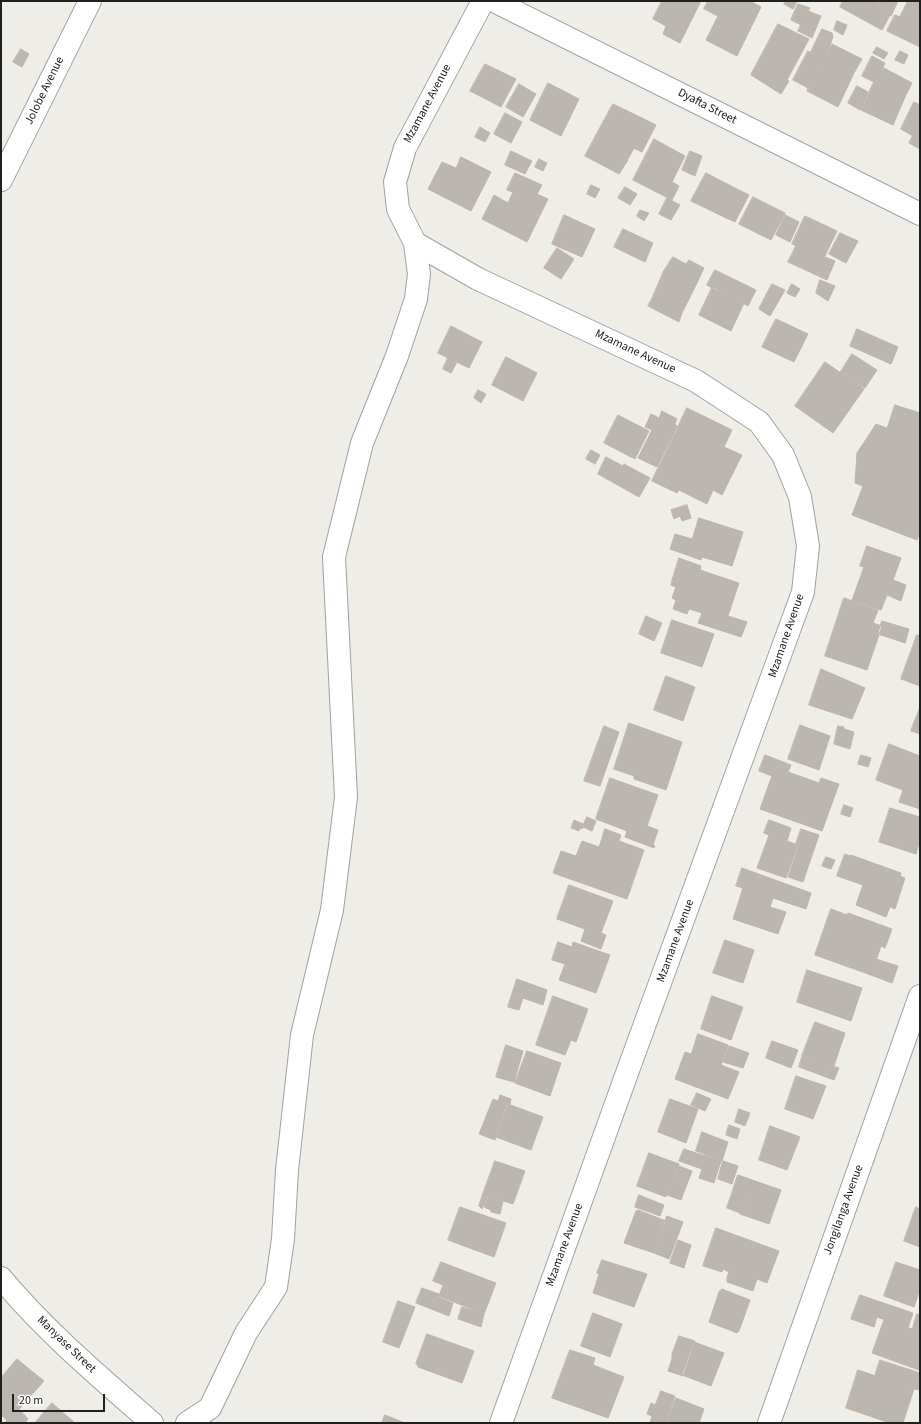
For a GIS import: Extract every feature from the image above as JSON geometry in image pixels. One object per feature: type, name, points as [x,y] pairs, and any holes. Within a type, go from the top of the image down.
[{"type":"street","name":"Jolobe Avenue","points":[[1,180],[90,1]]},
{"type":"street","name":"Mzamane Avenue","points":[[483,1],[405,148],[395,182],[398,209],[415,243],[478,279],[696,381],[759,422],[783,455],[800,497],[808,546],[803,592],[501,1423]]},
{"type":"street","name":"Dyafta Street","points":[[494,1],[920,214]]},
{"type":"street","points":[[187,1423],[210,1408],[246,1333],[276,1287],[283,1239],[287,1170],[302,1035],[332,910],[346,797],[334,557],[362,443],[397,356],[416,299],[419,274],[415,243]]},
{"type":"street","name":"Jongilanga Avenue","points":[[769,1423],[920,996]]},
{"type":"street","name":"Manyase Street","points":[[1,1278],[17,1297],[68,1349],[152,1423]]},
{"type":"building","points":[[662,1],[701,1],[680,43],[663,34],[666,26],[653,19]]},
{"type":"building","points":[[708,1],[750,1],[761,7],[737,56],[706,40],[718,16],[704,9]]},
{"type":"building","points":[[786,1],[797,1],[793,9],[784,4]]},
{"type":"building","points":[[843,1],[865,1],[890,15],[882,30],[840,7]]},
{"type":"building","points":[[865,1],[880,1],[877,7]]},
{"type":"building","points":[[881,1],[898,1],[891,16],[877,9]]},
{"type":"building","points":[[908,1],[920,1],[920,30],[899,19]]},
{"type":"building","points":[[798,4],[810,8],[801,25],[791,20]]},
{"type":"building","points":[[808,11],[821,16],[812,38],[798,31]]},
{"type":"building","points":[[895,15],[900,17],[899,19],[920,30],[920,47],[887,31]]},
{"type":"building","points":[[837,21],[847,25],[843,35],[834,30]]},
{"type":"building","points":[[778,24],[809,39],[787,80],[789,81],[781,94],[751,75]]},
{"type":"building","points":[[822,29],[832,33],[833,37],[825,58],[823,57],[822,59],[811,52]]},
{"type":"building","points":[[832,44],[862,59],[854,73],[825,58]]},
{"type":"building","points":[[877,47],[888,53],[884,59],[873,53]]},
{"type":"building","points":[[21,49],[29,54],[22,67],[13,62]]},
{"type":"building","points":[[808,51],[822,59],[808,88],[793,80]]},
{"type":"building","points":[[900,51],[908,55],[904,64],[895,60]]},
{"type":"building","points":[[872,56],[885,63],[876,83],[862,76]]},
{"type":"building","points":[[823,57],[854,73],[838,107],[807,91]]},
{"type":"building","points":[[485,64],[516,79],[501,107],[470,91]]},
{"type":"building","points":[[884,68],[912,83],[905,97],[875,83]]},
{"type":"building","points":[[874,82],[905,97],[893,125],[861,110]]},
{"type":"building","points":[[548,83],[579,99],[561,136],[530,120]]},
{"type":"building","points":[[519,84],[536,94],[523,117],[506,107]]},
{"type":"building","points":[[857,86],[868,92],[860,110],[848,103]]},
{"type":"building","points":[[914,102],[920,105],[920,122],[913,136],[901,129]]},
{"type":"building","points":[[613,104],[642,118],[624,157],[628,160],[619,174],[585,156]]},
{"type":"building","points":[[505,113],[522,122],[511,143],[494,134]]},
{"type":"building","points":[[642,118],[656,125],[642,152],[629,146]]},
{"type":"building","points":[[920,122],[920,139],[913,136]]},
{"type":"building","points":[[480,127],[490,133],[485,142],[475,137]]},
{"type":"building","points":[[913,136],[920,139],[920,149],[909,143]]},
{"type":"building","points":[[654,139],[685,156],[672,182],[679,186],[672,200],[633,180]]},
{"type":"building","points":[[629,146],[634,148],[628,159],[624,157]]},
{"type":"building","points":[[511,151],[532,161],[525,174],[505,165]]},
{"type":"building","points":[[690,151],[702,156],[695,176],[682,170]]},
{"type":"building","points":[[461,157],[491,172],[471,211],[428,189],[442,162],[456,168]]},
{"type":"building","points":[[539,159],[547,163],[543,171],[535,167]]},
{"type":"building","points":[[515,173],[542,185],[537,194],[548,199],[527,242],[482,219],[494,195],[508,203],[513,192],[507,190]]},
{"type":"building","points":[[706,173],[737,189],[724,217],[691,201]]},
{"type":"building","points":[[591,185],[600,189],[595,198],[587,194]]},
{"type":"building","points":[[625,187],[637,194],[630,205],[618,198]]},
{"type":"building","points":[[737,189],[749,195],[735,222],[724,217]]},
{"type":"building","points":[[753,197],[785,213],[771,240],[739,224]]},
{"type":"building","points":[[667,198],[680,205],[671,220],[659,214]]},
{"type":"building","points":[[640,210],[649,213],[644,221],[637,216]]},
{"type":"building","points":[[564,215],[595,229],[582,257],[552,244]]},
{"type":"building","points":[[785,215],[799,222],[790,242],[776,235]]},
{"type":"building","points":[[805,216],[837,231],[824,258],[792,244]]},
{"type":"building","points":[[623,229],[653,243],[645,262],[614,247]]},
{"type":"building","points":[[840,233],[858,241],[846,263],[829,254]]},
{"type":"building","points":[[796,246],[835,261],[827,280],[788,262]]},
{"type":"building","points":[[557,248],[574,259],[561,279],[544,268]]},
{"type":"building","points":[[673,257],[686,264],[689,260],[704,268],[695,287],[664,271]]},
{"type":"building","points":[[715,270],[756,290],[748,306],[707,285]]},
{"type":"building","points":[[664,271],[695,287],[682,313],[652,299]]},
{"type":"building","points":[[820,280],[835,286],[828,301],[816,293]]},
{"type":"building","points":[[772,284],[785,290],[770,316],[759,309]]},
{"type":"building","points":[[792,284],[800,289],[795,297],[787,293]]},
{"type":"building","points":[[712,288],[744,303],[731,331],[699,315]]},
{"type":"building","points":[[652,299],[682,313],[679,322],[648,306]]},
{"type":"building","points":[[776,319],[808,334],[794,362],[762,347]]},
{"type":"building","points":[[451,326],[482,342],[469,368],[438,353]]},
{"type":"building","points":[[857,329],[898,347],[891,364],[850,346]]},
{"type":"building","points":[[852,354],[877,370],[865,388],[840,373]]},
{"type":"building","points":[[506,357],[537,373],[523,401],[492,385]]},
{"type":"building","points":[[448,358],[457,362],[451,373],[443,369]]},
{"type":"building","points":[[825,362],[864,389],[833,433],[795,406]]},
{"type":"building","points":[[478,390],[486,394],[481,403],[474,398]]},
{"type":"building","points":[[895,405],[920,413],[920,533],[917,540],[852,515],[863,486],[855,483],[857,453],[876,424],[887,428]]},
{"type":"building","points":[[687,408],[732,430],[724,447],[742,455],[722,495],[713,490],[707,504],[679,490],[677,493],[652,481]]},
{"type":"building","points":[[662,411],[677,419],[675,424],[677,426],[657,467],[638,458],[652,430],[645,427],[651,414],[659,418]]},
{"type":"building","points":[[618,415],[649,431],[635,459],[604,443]]},
{"type":"building","points":[[591,450],[600,455],[595,464],[586,459]]},
{"type":"building","points":[[606,457],[623,466],[624,464],[650,478],[639,497],[598,474]]},
{"type":"building","points":[[687,505],[691,518],[682,521],[680,516],[674,519],[671,510]]},
{"type":"building","points":[[699,518],[743,532],[732,566],[702,557],[701,560],[670,549],[675,534],[692,539]]},
{"type":"building","points":[[867,546],[901,558],[893,580],[906,585],[901,601],[887,595],[881,610],[852,600],[864,567],[860,566]]},
{"type":"building","points":[[679,558],[701,566],[700,570],[739,583],[728,616],[747,622],[741,637],[698,623],[702,613],[689,609],[687,614],[673,609],[676,600],[672,598],[676,587],[671,585]]},
{"type":"building","points":[[844,598],[878,610],[873,623],[882,626],[867,670],[825,656]]},
{"type":"building","points":[[646,616],[662,623],[654,641],[639,634]]},
{"type":"building","points":[[672,620],[714,634],[702,667],[661,653]]},
{"type":"building","points":[[882,621],[909,629],[905,643],[878,634]]},
{"type":"building","points":[[917,635],[920,636],[920,686],[901,679]]},
{"type":"building","points":[[821,669],[865,688],[852,719],[809,705]]},
{"type":"building","points":[[666,676],[695,687],[683,721],[654,710]]},
{"type":"building","points":[[920,707],[920,734],[911,731]]},
{"type":"building","points":[[629,723],[682,742],[666,790],[634,779],[634,776],[614,769]]},
{"type":"building","points":[[800,725],[830,736],[819,770],[788,759]]},
{"type":"building","points":[[604,726],[619,732],[600,786],[584,781]]},
{"type":"building","points":[[838,726],[854,732],[850,749],[834,744]]},
{"type":"building","points":[[889,744],[920,756],[920,809],[899,802],[903,790],[876,780]]},
{"type":"building","points":[[765,755],[791,765],[788,772],[819,783],[821,778],[839,784],[822,831],[760,809],[772,776],[759,771]]},
{"type":"building","points":[[861,755],[871,758],[868,767],[858,764]]},
{"type":"building","points":[[610,778],[658,795],[647,826],[658,830],[653,845],[655,846],[654,848],[625,837],[627,831],[596,819]]},
{"type":"building","points":[[844,805],[853,808],[850,817],[841,814]]},
{"type":"building","points":[[890,808],[920,817],[920,840],[916,854],[879,842]]},
{"type":"building","points":[[587,817],[596,821],[592,831],[583,827],[582,829],[580,828],[579,831],[571,828],[574,820],[583,824]]},
{"type":"building","points":[[769,820],[791,828],[787,841],[798,845],[786,878],[757,868],[769,835],[764,833]]},
{"type":"building","points":[[605,829],[621,835],[619,841],[644,850],[627,899],[553,873],[561,851],[576,856],[582,841],[599,847]]},
{"type":"building","points":[[801,829],[819,835],[803,882],[788,877],[799,845],[796,844]]},
{"type":"building","points":[[845,854],[901,873],[900,876],[905,878],[895,909],[890,907],[886,917],[856,905],[863,885],[837,876]]},
{"type":"building","points":[[826,857],[835,860],[831,869],[822,866]]},
{"type":"building","points":[[742,868],[811,893],[806,909],[773,898],[770,907],[786,912],[778,934],[733,919],[743,888],[736,886]]},
{"type":"building","points":[[569,885],[613,901],[601,933],[606,935],[601,949],[581,941],[585,929],[557,919]]},
{"type":"building","points":[[831,909],[847,915],[848,913],[892,929],[885,948],[881,946],[871,975],[815,955]]},
{"type":"building","points":[[725,940],[754,950],[743,983],[713,973]]},
{"type":"building","points":[[558,942],[572,947],[573,942],[610,955],[596,993],[559,980],[565,964],[552,960]]},
{"type":"building","points":[[876,959],[898,966],[892,983],[871,975]]},
{"type":"building","points":[[807,970],[862,988],[851,1021],[797,1002]]},
{"type":"building","points":[[517,979],[547,990],[543,1005],[523,998],[519,1010],[508,1007]]},
{"type":"building","points":[[553,996],[588,1009],[576,1042],[571,1040],[565,1055],[536,1045]]},
{"type":"building","points":[[712,996],[743,1007],[731,1040],[701,1029]]},
{"type":"building","points":[[815,1022],[845,1033],[834,1066],[802,1056]]},
{"type":"building","points":[[698,1034],[728,1045],[721,1065],[739,1072],[728,1099],[675,1079],[685,1052],[691,1054]]},
{"type":"building","points":[[772,1041],[798,1050],[791,1068],[766,1058]]},
{"type":"building","points":[[506,1045],[523,1051],[514,1082],[496,1077]]},
{"type":"building","points":[[729,1046],[749,1053],[743,1068],[723,1062]]},
{"type":"building","points":[[527,1051],[561,1063],[550,1096],[515,1083]]},
{"type":"building","points":[[802,1057],[839,1068],[834,1080],[799,1067]]},
{"type":"building","points":[[796,1076],[826,1086],[813,1119],[785,1109]]},
{"type":"building","points":[[697,1093],[711,1099],[705,1111],[691,1105]]},
{"type":"building","points":[[500,1095],[511,1099],[510,1104],[507,1103],[495,1140],[479,1134],[493,1099],[498,1101]]},
{"type":"building","points":[[670,1099],[698,1109],[686,1143],[658,1132]]},
{"type":"building","points":[[508,1104],[543,1117],[531,1150],[496,1137]]},
{"type":"building","points":[[739,1109],[750,1113],[745,1126],[735,1122]]},
{"type":"building","points":[[729,1125],[740,1129],[737,1139],[726,1135]]},
{"type":"building","points":[[770,1126],[800,1137],[787,1170],[759,1160]]},
{"type":"building","points":[[702,1132],[728,1142],[722,1161],[696,1151]]},
{"type":"building","points":[[684,1149],[721,1161],[714,1183],[699,1178],[702,1169],[679,1161]]},
{"type":"building","points":[[649,1153],[679,1164],[666,1197],[637,1186]]},
{"type":"building","points":[[495,1161],[525,1171],[513,1204],[483,1194]]},
{"type":"building","points":[[723,1161],[738,1166],[732,1184],[718,1179]]},
{"type":"building","points":[[679,1166],[692,1171],[681,1200],[667,1195]]},
{"type":"building","points":[[738,1175],[752,1180],[740,1213],[727,1208]]},
{"type":"building","points":[[752,1180],[781,1190],[769,1224],[740,1214]]},
{"type":"building","points":[[483,1194],[487,1196],[482,1209],[479,1206]]},
{"type":"building","points":[[639,1195],[664,1205],[660,1216],[635,1207]]},
{"type":"building","points":[[488,1196],[503,1201],[500,1214],[491,1212],[491,1210],[484,1207]]},
{"type":"building","points":[[460,1207],[506,1223],[494,1257],[448,1240]]},
{"type":"building","points":[[916,1207],[920,1209],[920,1247],[904,1241]]},
{"type":"building","points":[[638,1210],[666,1221],[654,1253],[624,1243],[636,1211]]},
{"type":"building","points":[[667,1216],[683,1222],[669,1259],[654,1253]]},
{"type":"building","points":[[716,1228],[779,1251],[767,1283],[757,1279],[753,1291],[727,1282],[729,1272],[723,1269],[722,1272],[703,1266]]},
{"type":"building","points":[[678,1240],[691,1245],[684,1268],[670,1263]]},
{"type":"building","points":[[602,1260],[647,1274],[634,1307],[593,1293],[599,1274],[597,1273]]},
{"type":"building","points":[[441,1262],[496,1283],[484,1314],[439,1296],[443,1285],[433,1281]]},
{"type":"building","points":[[896,1262],[920,1270],[920,1289],[914,1307],[884,1296]]},
{"type":"building","points":[[422,1288],[439,1294],[438,1297],[453,1303],[449,1316],[416,1303]]},
{"type":"building","points":[[722,1289],[750,1300],[737,1333],[709,1322],[719,1292]]},
{"type":"building","points":[[860,1295],[913,1313],[908,1328],[877,1317],[874,1327],[851,1319]]},
{"type":"building","points":[[398,1301],[415,1307],[399,1348],[383,1342]]},
{"type":"building","points":[[462,1307],[484,1314],[481,1327],[458,1319]]},
{"type":"building","points":[[593,1313],[622,1324],[610,1357],[581,1346]]},
{"type":"building","points":[[917,1314],[920,1315],[919,1370],[872,1353],[884,1320],[912,1329]]},
{"type":"building","points":[[427,1334],[474,1351],[462,1383],[418,1367],[416,1364]]},
{"type":"building","points":[[679,1336],[695,1341],[683,1376],[668,1371],[672,1354]]},
{"type":"building","points":[[694,1342],[724,1353],[711,1386],[682,1375]]},
{"type":"building","points":[[570,1350],[595,1358],[593,1365],[624,1377],[608,1418],[552,1398]]},
{"type":"building","points":[[17,1359],[44,1381],[19,1409],[28,1419],[25,1423],[4,1423],[7,1420],[1,1415],[1,1378]]},
{"type":"building","points":[[880,1360],[920,1373],[920,1386],[918,1390],[875,1376]]},
{"type":"building","points":[[858,1370],[914,1389],[903,1423],[890,1423],[846,1408]]},
{"type":"building","points":[[661,1391],[675,1396],[665,1423],[650,1423],[652,1416],[647,1414],[651,1403],[655,1405]]},
{"type":"building","points":[[676,1398],[704,1409],[699,1423],[666,1423]]},
{"type":"building","points":[[52,1403],[75,1423],[35,1423]]},
{"type":"building","points":[[385,1415],[405,1423],[382,1423]]}]
